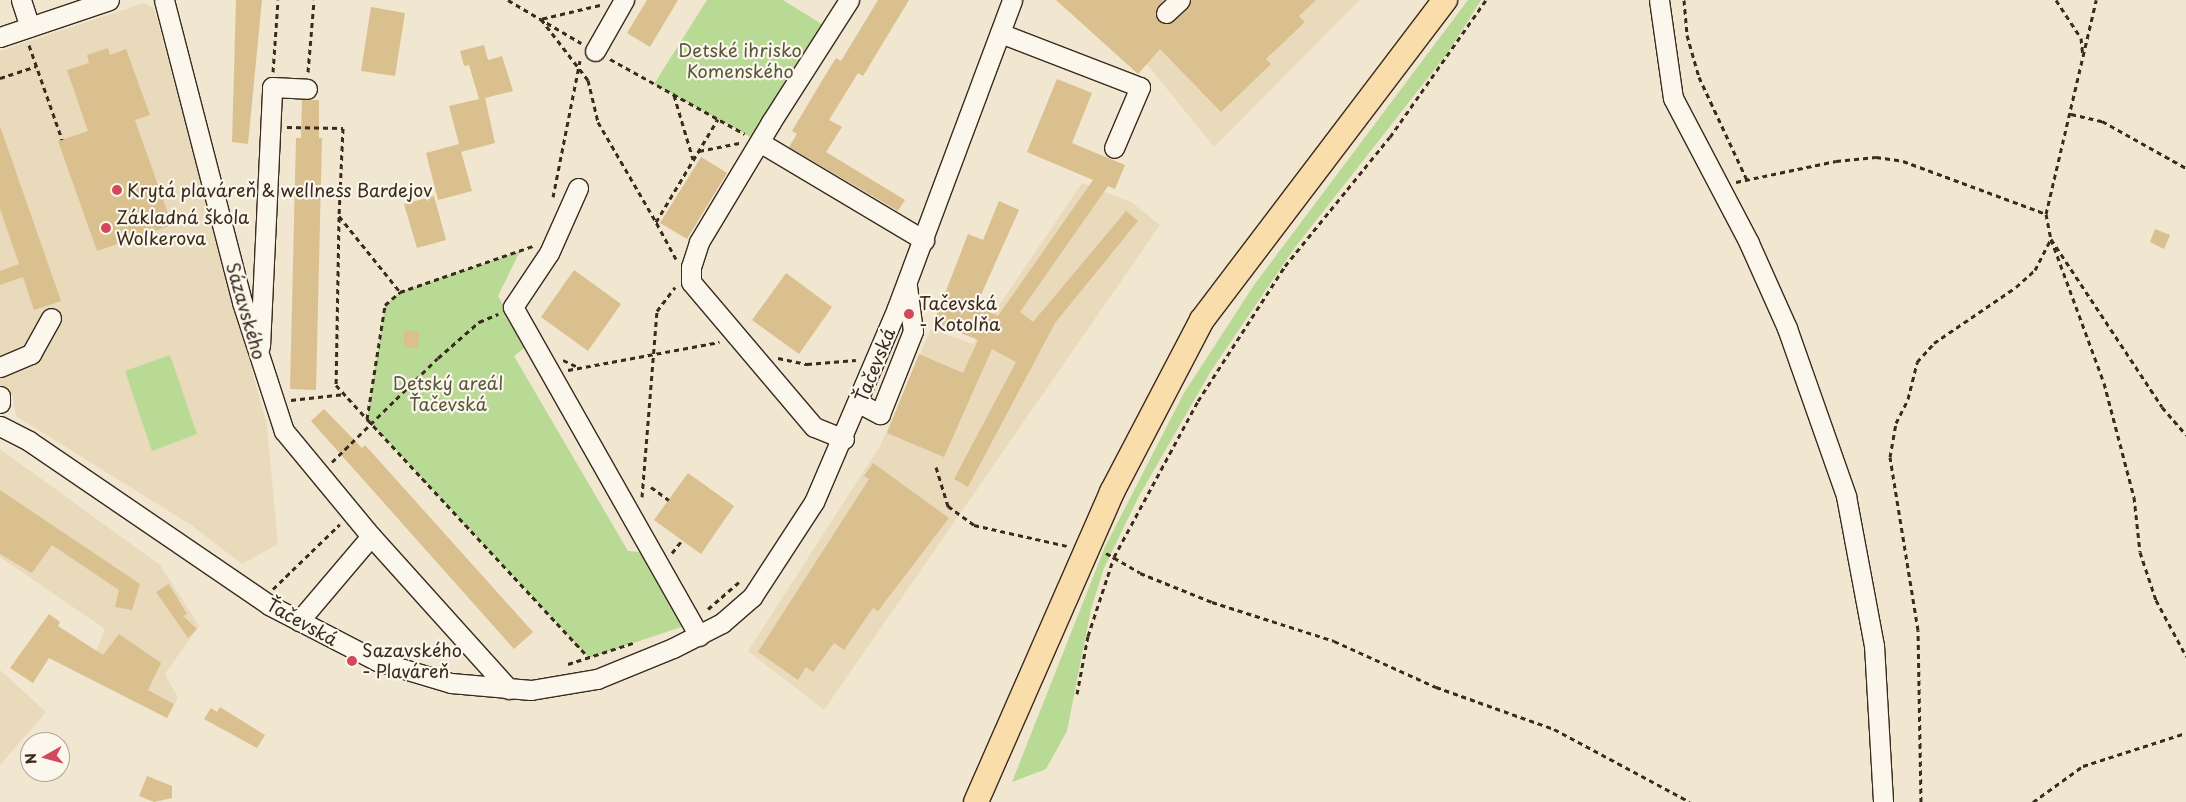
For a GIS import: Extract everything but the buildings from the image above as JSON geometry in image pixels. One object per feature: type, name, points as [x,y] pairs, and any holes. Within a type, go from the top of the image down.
[{"type":"main road","points":[[976,802],[1084,553],[1202,320],[1444,0]]},
{"type":"street","points":[[21,0],[28,32]]},
{"type":"street","points":[[0,37],[28,32],[110,0]]},
{"type":"street","name":"Sázavského","points":[[164,0],[260,360],[284,431],[371,536],[509,689]]},
{"type":"street","points":[[589,47],[624,0]]},
{"type":"street","points":[[844,439],[814,426],[737,339],[688,278],[699,242],[758,141],[849,0]]},
{"type":"street","name":"Ťačevská","points":[[0,426],[29,441],[261,600],[377,661],[451,683],[509,689],[552,688],[597,679],[699,636],[741,608],[764,583],[814,502],[859,404],[924,240],[1012,0]]},
{"type":"street","points":[[1659,0],[1673,98],[1718,184],[1787,328],[1846,496],[1874,645],[1883,802]]},
{"type":"street","points":[[1000,32],[1140,87],[1114,148]]},
{"type":"street","points":[[260,360],[272,87],[306,89]]},
{"type":"street","points":[[758,141],[924,240]]},
{"type":"street","points":[[578,188],[543,262],[513,307],[699,636]]},
{"type":"street","points":[[0,367],[31,354],[51,318]]},
{"type":"street","points":[[0,396],[0,403]]},
{"type":"street","points":[[299,621],[371,536]]},
{"type":"path","points":[[272,87],[278,0]]},
{"type":"path","points":[[306,89],[314,0]]},
{"type":"path","points":[[508,0],[758,141]]},
{"type":"path","points":[[1077,694],[1088,636],[1114,557],[1147,489],[1249,317],[1449,57],[1486,0]]},
{"type":"path","points":[[1684,0],[1687,35],[1699,77],[1747,180]]},
{"type":"path","points":[[2056,0],[2081,38],[2083,60]]},
{"type":"path","points":[[2096,0],[2071,114],[2046,214],[2051,239],[2104,383],[2134,497],[2140,552],[2156,600],[2186,656]]},
{"type":"path","points":[[541,19],[605,4]]},
{"type":"path","points":[[541,19],[578,71],[588,80],[598,122],[688,278],[657,311],[641,501]]},
{"type":"path","points":[[28,32],[36,66],[62,140]]},
{"type":"path","points":[[552,204],[578,71],[589,47]]},
{"type":"path","points":[[0,78],[36,66]]},
{"type":"path","points":[[674,95],[693,159]]},
{"type":"path","points":[[2071,114],[2102,121],[2186,168]]},
{"type":"path","points":[[656,222],[718,119]]},
{"type":"path","points":[[282,127],[343,128],[339,216],[336,385],[589,658]]},
{"type":"path","points":[[698,151],[758,141]]},
{"type":"path","points":[[1718,184],[1747,180],[1836,160],[1885,158],[1903,161],[2046,214]]},
{"type":"path","points":[[339,216],[400,292]]},
{"type":"path","points":[[2051,239],[2162,407],[2186,435]]},
{"type":"path","points":[[1921,802],[1922,703],[1916,596],[1890,457],[1896,423],[1908,399],[1917,362],[1934,343],[2016,287],[2035,270],[2051,239]]},
{"type":"path","points":[[367,419],[380,324],[385,305],[400,292],[545,242],[543,262]]},
{"type":"path","points":[[319,474],[479,322],[513,307]]},
{"type":"path","points":[[550,373],[737,339]]},
{"type":"path","points":[[772,356],[807,364],[856,360]]},
{"type":"path","points":[[284,396],[289,401],[345,394]]},
{"type":"path","points":[[936,467],[948,506],[974,525],[1041,537],[1084,553]]},
{"type":"path","points":[[651,487],[669,500]]},
{"type":"path","points":[[261,600],[352,513]]},
{"type":"path","points":[[1114,557],[1140,573],[1212,602],[1334,641],[1436,687],[1554,729],[1690,802]]},
{"type":"path","points":[[2034,802],[2083,766],[2186,733]]},
{"type":"shaded area","points":[[1095,0],[1360,0],[1214,147]]},
{"type":"shaded area","name":"Základná škola Wolkerova","points":[[144,3],[154,8],[267,426],[278,544],[242,564],[191,525],[16,416],[12,394],[0,393],[0,51]]},
{"type":"shaded area","points":[[1082,183],[1131,202],[1160,225],[824,710],[748,651],[880,446],[931,329],[973,344]]},
{"type":"shaded area","points":[[0,449],[160,565],[191,613],[199,626],[165,674],[178,698],[167,718],[77,672],[97,649],[105,629],[0,557]]},
{"type":"shaded area","points":[[0,670],[46,712],[29,732],[20,732],[20,742],[0,765]]},
{"type":"green space","name":"Detské ihrisko Komenského","points":[[707,0],[783,0],[831,30],[761,143],[654,84]]},
{"type":"green space","points":[[1468,0],[1481,0],[1449,51],[1293,250],[1211,371],[1139,496],[1104,568],[1091,609],[1067,731],[1046,769],[1012,782],[1105,547],[1184,393],[1254,285]]},
{"type":"green space","name":"Detský areál Ťačevská","points":[[520,251],[498,296],[527,346],[514,356],[628,551],[640,552],[684,626],[589,658],[367,419],[385,305],[400,292]]},
{"type":"green space","points":[[170,355],[197,434],[152,451],[125,371]]},
{"type":"place","name":"Krytá plaváreň & wellness Bardejov","points":[[117,190]]},
{"type":"place","name":"Základná škola Wolkerova","points":[[106,228]]},
{"type":"place","name":"Tačevská - Kotolňa","points":[[909,314]]},
{"type":"place","name":"Sazavského - Plaváreň","points":[[352,661]]}]
